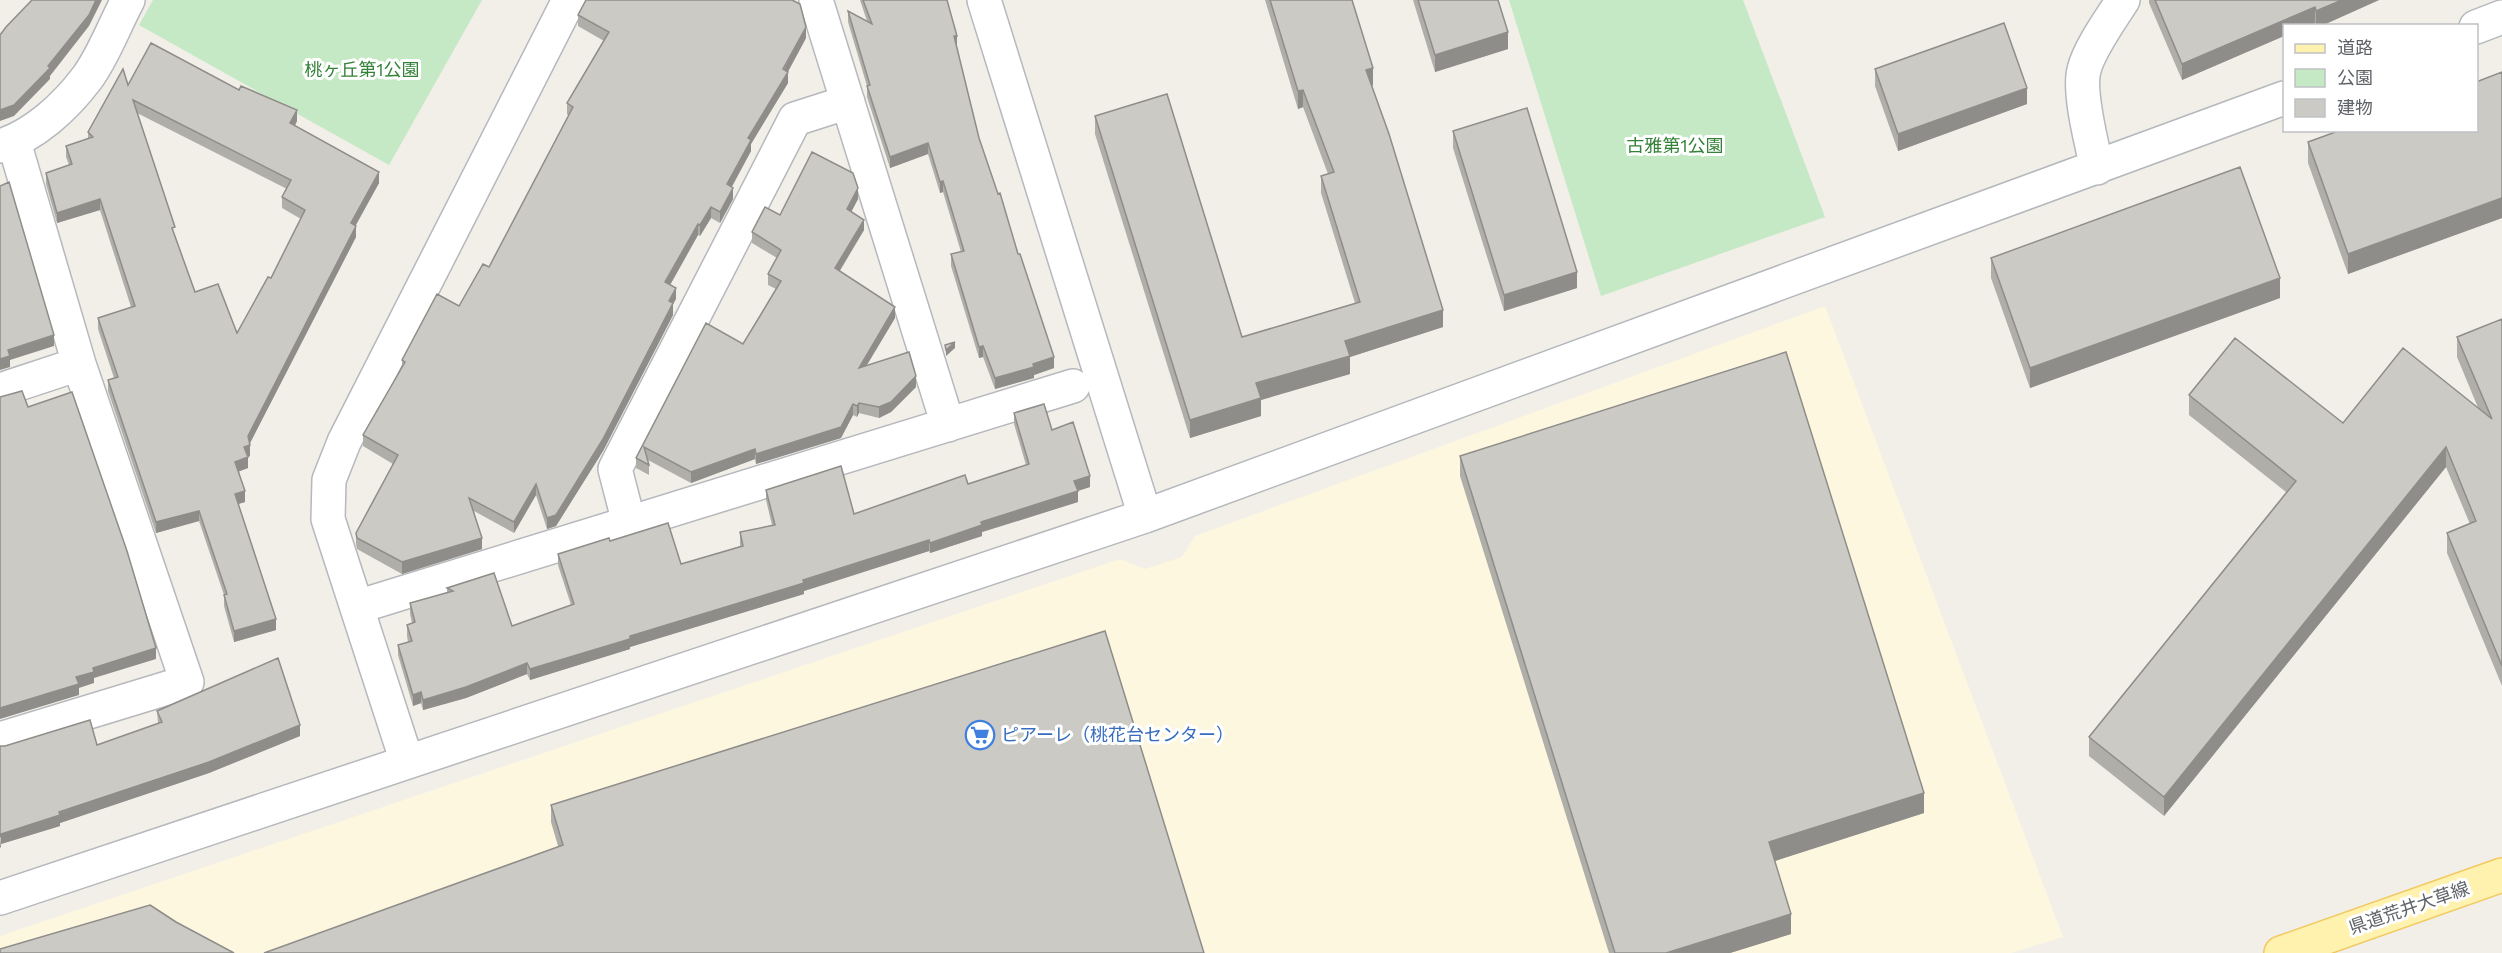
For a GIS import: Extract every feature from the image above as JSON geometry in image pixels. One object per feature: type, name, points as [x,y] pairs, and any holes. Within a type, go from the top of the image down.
[{"type":"main road","name":"県道荒井大草線","points":[[2281,953],[2502,875]]},
{"type":"street","points":[[0,740],[187,682],[7,144],[58,111],[88,77],[128,0]]},
{"type":"street","points":[[407,762],[328,519],[329,480],[344,442],[569,0]]},
{"type":"street","points":[[816,0],[948,425]]},
{"type":"street","points":[[984,0],[1145,516]]},
{"type":"street","points":[[2097,168],[2085,115],[2084,71],[2105,28],[2123,0]]},
{"type":"street","points":[[2478,26],[2502,17]]},
{"type":"street","points":[[0,898],[1145,516],[2283,98]]},
{"type":"street","points":[[629,523],[615,469],[795,119],[848,102]]},
{"type":"street","points":[[0,390],[80,364]]},
{"type":"street","points":[[357,607],[1072,386]]},
{"type":"shaded area","points":[[1825,306],[2063,937],[2011,953],[0,953],[0,936],[1120,559],[1145,569],[1182,557],[1195,536]]},
{"type":"green space","name":"桃ヶ丘第1公園","points":[[153,0],[482,0],[389,165],[139,25]]},
{"type":"green space","name":"古雅第1公園","points":[[1509,0],[1743,0],[1825,217],[1601,296]]},
{"type":"building","points":[[32,0],[96,0],[89,15],[48,66],[50,68],[14,105],[0,110],[0,35]]},
{"type":"building","points":[[586,0],[792,0],[800,4],[806,27],[783,69],[788,72],[748,138],[751,140],[727,184],[733,188],[720,212],[711,207],[700,225],[698,224],[665,282],[676,288],[669,301],[673,303],[603,439],[556,515],[547,518],[536,484],[514,522],[469,498],[482,538],[402,562],[357,538],[356,533],[398,455],[363,435],[405,362],[402,360],[437,294],[459,306],[483,264],[489,267],[573,107],[567,103],[609,32],[578,15]]},
{"type":"building","points":[[863,0],[947,0],[979,138],[998,194],[1000,193],[1018,254],[1020,254],[1054,357],[1033,364],[1034,367],[995,378],[983,346],[979,347],[951,254],[964,251],[943,181],[940,182],[928,143],[890,157],[867,86],[870,85],[848,11],[872,24]]},
{"type":"building","points":[[1270,0],[1352,0],[1373,68],[1366,70],[1389,134],[1443,310],[1345,341],[1350,356],[1256,383],[1261,398],[1190,420],[1095,116],[1167,94],[1242,337],[1360,302],[1321,176],[1334,172],[1303,90],[1298,91]]},
{"type":"building","points":[[1418,0],[1498,0],[1508,32],[1435,55]]},
{"type":"building","points":[[2155,0],[2342,0],[2316,11],[2315,7],[2182,64]]},
{"type":"building","points":[[2004,23],[2027,88],[1898,134],[1875,69]]},
{"type":"building","points":[[151,43],[239,90],[241,86],[297,110],[290,123],[379,172],[351,223],[356,226],[248,436],[250,445],[244,447],[248,457],[235,462],[245,491],[235,494],[276,619],[234,631],[224,595],[227,594],[199,511],[156,522],[108,380],[118,377],[98,318],[135,306],[100,199],[57,213],[46,173],[72,164],[66,146],[93,137],[88,132],[123,69],[128,85]],"holes":[[[133,100],[291,180],[282,197],[305,210],[271,278],[268,277],[237,333],[218,284],[195,292],[172,228],[175,227]]]},
{"type":"building","points":[[2502,72],[2502,198],[2348,254],[2308,142],[2336,132],[2478,132],[2478,81]]},
{"type":"building","points":[[1527,108],[1577,272],[1504,295],[1453,131]]},
{"type":"building","points":[[812,152],[853,173],[858,188],[847,209],[864,220],[835,268],[895,307],[859,368],[909,352],[916,376],[891,402],[879,407],[853,404],[841,427],[756,454],[755,449],[691,472],[644,447],[649,465],[636,458],[706,323],[743,344],[781,281],[768,274],[781,250],[752,232],[765,207],[780,215]]},
{"type":"building","points":[[2240,167],[2280,278],[2030,368],[1991,258]]},
{"type":"building","points":[[9,182],[54,335],[8,350],[10,356],[0,359],[0,186]]},
{"type":"building","points":[[2502,319],[2502,666],[2447,533],[2476,521],[2446,447],[2164,797],[2089,737],[2296,481],[2189,395],[2235,338],[2343,423],[2403,348],[2492,419],[2457,337]]},
{"type":"building","points":[[955,342],[946,350],[945,345]]},
{"type":"building","points":[[1786,352],[1924,793],[1769,842],[1791,914],[1666,953],[1615,953],[1460,456]]},
{"type":"building","points":[[22,391],[28,407],[72,392],[127,551],[156,648],[93,668],[94,672],[76,677],[79,684],[0,708],[0,397]]},
{"type":"building","points":[[1044,404],[1052,430],[1073,422],[1090,476],[1074,481],[1078,491],[981,522],[982,525],[930,543],[929,540],[803,580],[804,583],[630,636],[630,639],[530,669],[527,663],[466,687],[423,700],[421,692],[413,695],[398,645],[412,641],[407,625],[415,622],[410,603],[453,591],[447,588],[494,573],[512,626],[574,604],[558,554],[668,523],[681,564],[743,546],[740,532],[775,525],[766,490],[841,466],[854,514],[965,475],[968,484],[1029,464],[1014,413]]},
{"type":"building","name":"ピアーレ（桃花台センター）","points":[[1105,631],[1204,953],[264,953],[563,845],[551,805]]},
{"type":"building","points":[[278,658],[300,725],[209,762],[59,812],[60,815],[1,834],[0,837],[0,746],[90,720],[97,745],[162,722],[157,711]]},
{"type":"building","points":[[150,905],[176,922],[234,953],[0,953],[0,949]]},
{"type":"place","name":"ピアーレ（桃花台センター）","points":[[980,735]]}]
